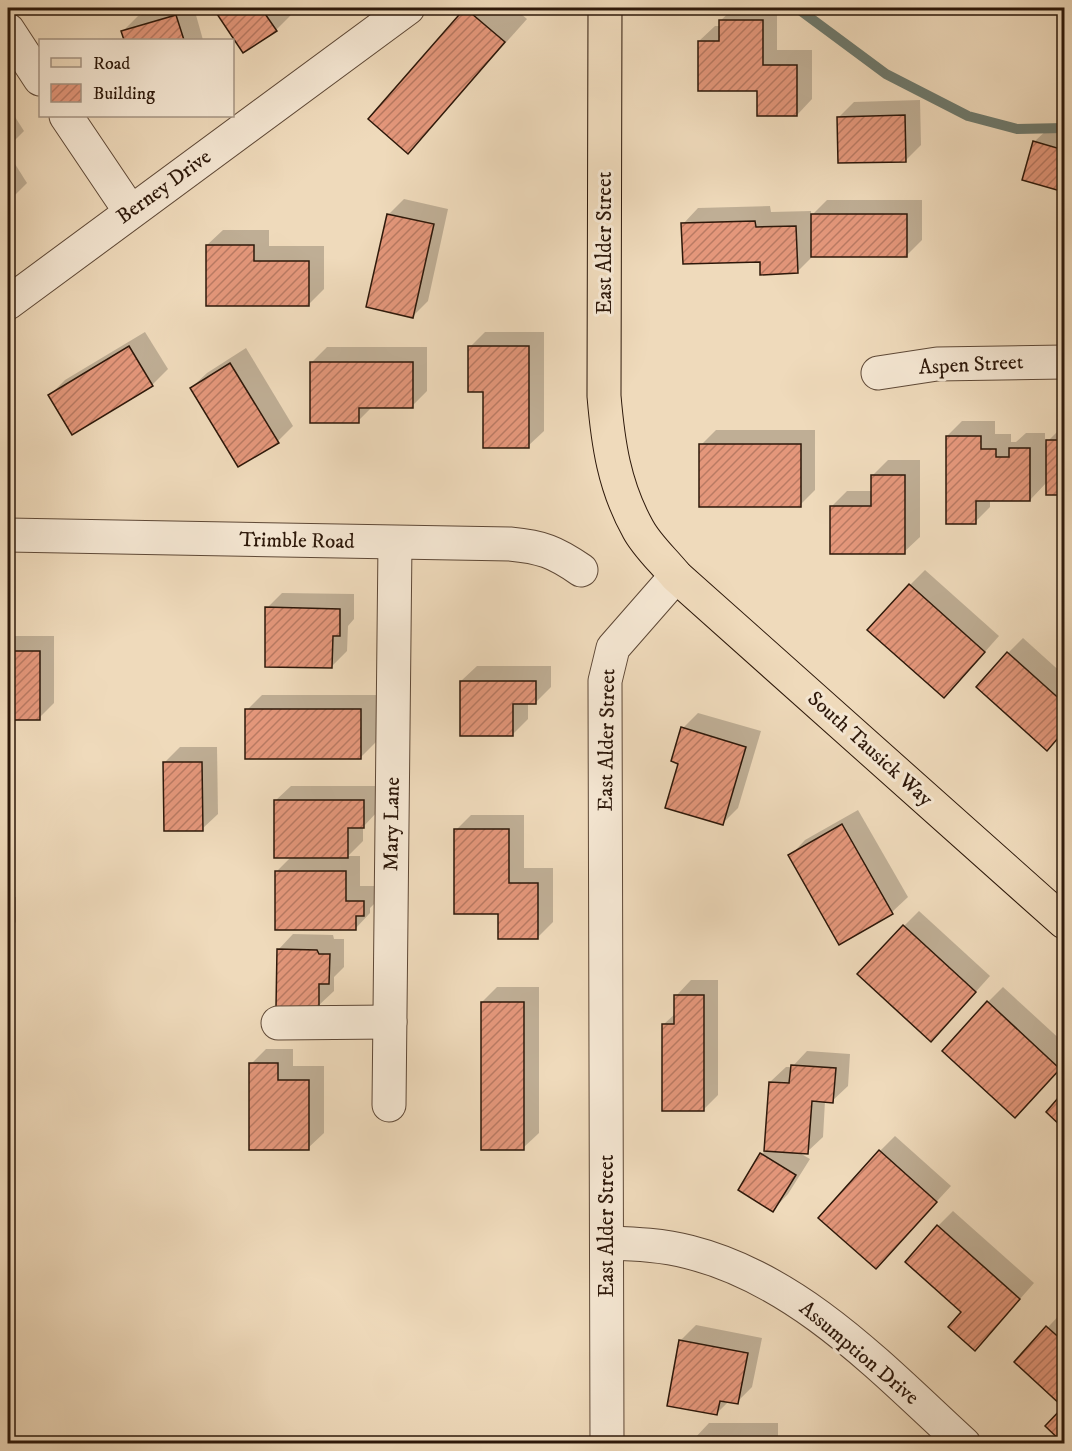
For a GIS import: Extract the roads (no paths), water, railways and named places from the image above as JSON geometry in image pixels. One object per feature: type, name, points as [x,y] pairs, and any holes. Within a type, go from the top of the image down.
[{"type":"main road","name":"East Alder Street","points":[[605,8],[604,396],[608,443],[618,486],[639,531],[676,576]]},
{"type":"main road","name":"South Tausick Way","points":[[676,576],[1065,922]]},
{"type":"street","name":"Berney Drive","points":[[8,303],[408,8]]},
{"type":"street","points":[[8,30],[39,77]]},
{"type":"street","points":[[67,117],[130,211]]},
{"type":"street","name":"Aspen Street","points":[[878,373],[937,364],[1065,362]]},
{"type":"street","name":"Trimble Road","points":[[8,535],[538,546],[556,553],[581,570]]},
{"type":"street","name":"Mary Lane","points":[[389,1104],[395,543]]},
{"type":"street","name":"East Alder Street","points":[[607,1443],[605,681],[613,648],[676,576]]},
{"type":"street","points":[[278,1023],[390,1022]]},
{"type":"street","name":"Assumption Drive","points":[[608,1243],[650,1245],[690,1252],[740,1269],[789,1295],[840,1332],[963,1443]]},
{"type":"waterway","points":[[797,8],[886,74],[968,116],[1017,129],[1064,128]]}]
